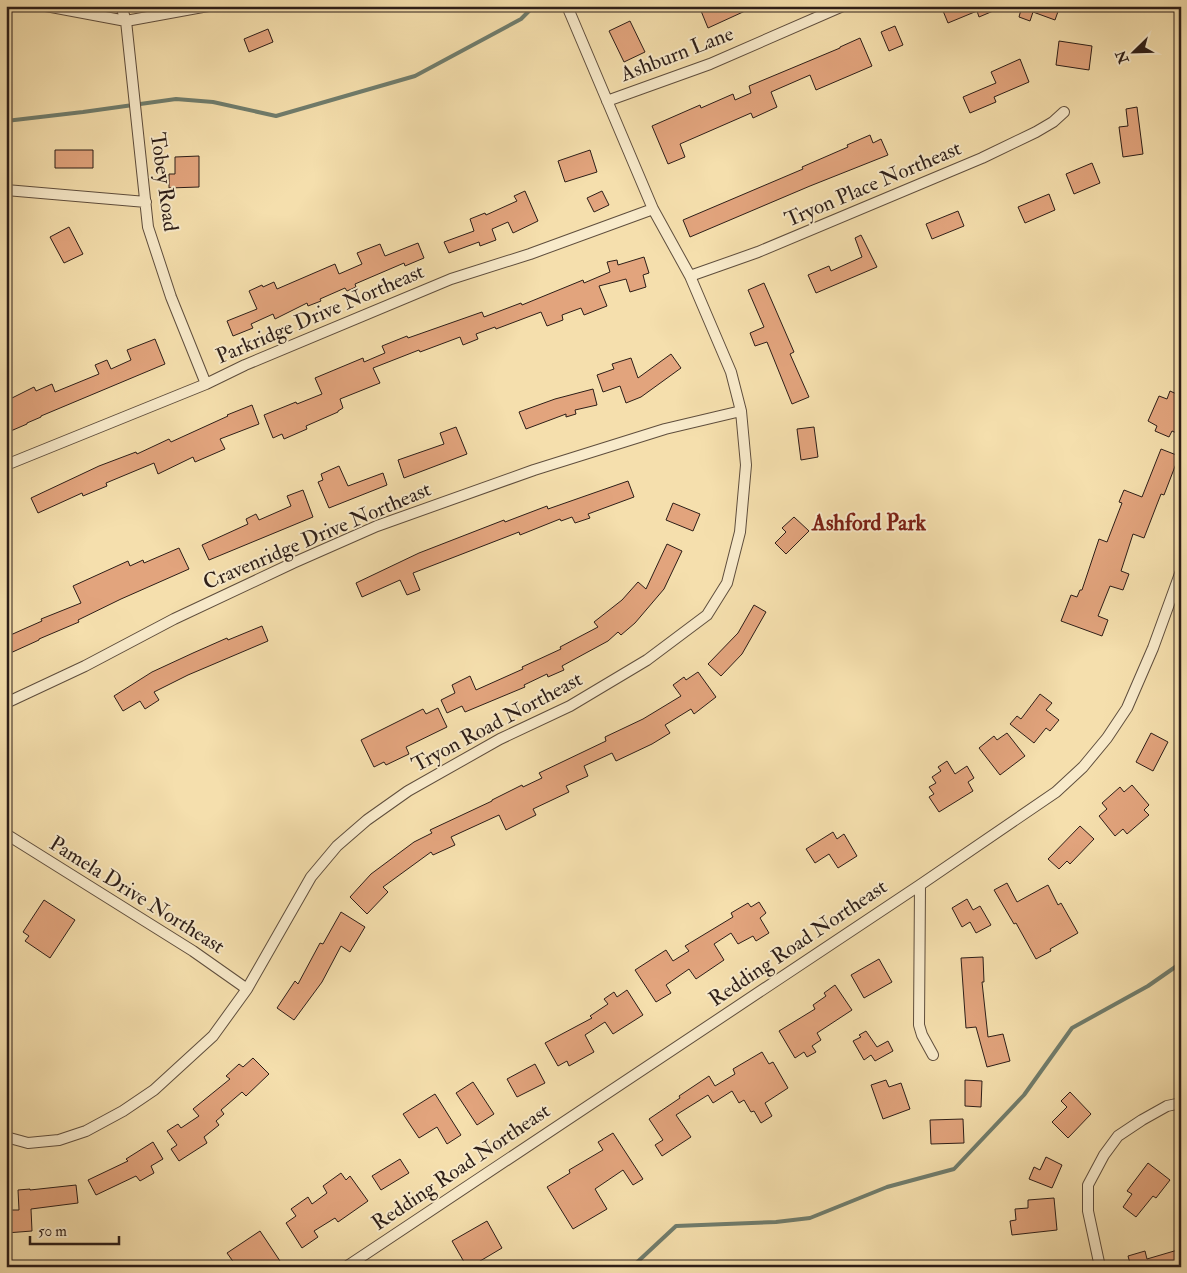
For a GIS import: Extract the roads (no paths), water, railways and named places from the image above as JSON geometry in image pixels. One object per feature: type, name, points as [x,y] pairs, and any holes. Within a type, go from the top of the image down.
[{"type":"street","points":[[46,6],[126,21],[208,6]]},
{"type":"street","name":"Tobey Road","points":[[121,6],[126,21],[148,227],[171,297],[206,384]]},
{"type":"street","name":"Tryon Road Northeast","points":[[6,1138],[28,1143],[59,1140],[86,1131],[123,1111],[154,1090],[213,1036],[247,989],[311,878],[337,846],[367,820],[408,791],[500,739],[570,706],[647,660],[707,615],[727,583],[740,532],[746,465],[741,411],[731,372],[690,276],[653,208],[567,6]]},
{"type":"street","name":"Ashburn Lane","points":[[607,101],[710,64],[843,6]]},
{"type":"street","name":"Tryon Place Northeast","points":[[690,276],[758,252],[982,158],[1036,132],[1053,122],[1064,112]]},
{"type":"street","points":[[6,190],[146,202]]},
{"type":"street","name":"Parkridge Drive Northeast","points":[[6,465],[206,384],[254,361],[451,278],[530,254],[653,208]]},
{"type":"street","name":"Cravenridge Drive Northeast","points":[[6,703],[85,666],[174,619],[377,526],[543,467],[665,429],[741,411]]},
{"type":"street","name":"Redding Road Northeast","points":[[346,1267],[920,885],[1056,792],[1083,767],[1107,738],[1127,708],[1153,648],[1181,570]]},
{"type":"street","name":"Pamela Drive Northeast","points":[[6,834],[193,951],[247,989]]},
{"type":"street","points":[[920,885],[919,1025],[922,1036],[933,1054]]},
{"type":"street","points":[[1100,1267],[1088,1210],[1088,1185],[1104,1155],[1118,1136],[1167,1106],[1181,1103]]},
{"type":"waterway","points":[[6,121],[176,99],[213,102],[276,116],[415,76],[521,19],[534,6]]},
{"type":"waterway","points":[[632,1267],[676,1226],[776,1222],[810,1218],[887,1187],[954,1169],[1024,1095],[1072,1028],[1148,986],[1181,963]]},
{"type":"district","name":"Ashford Park","points":[[869,523]]}]
